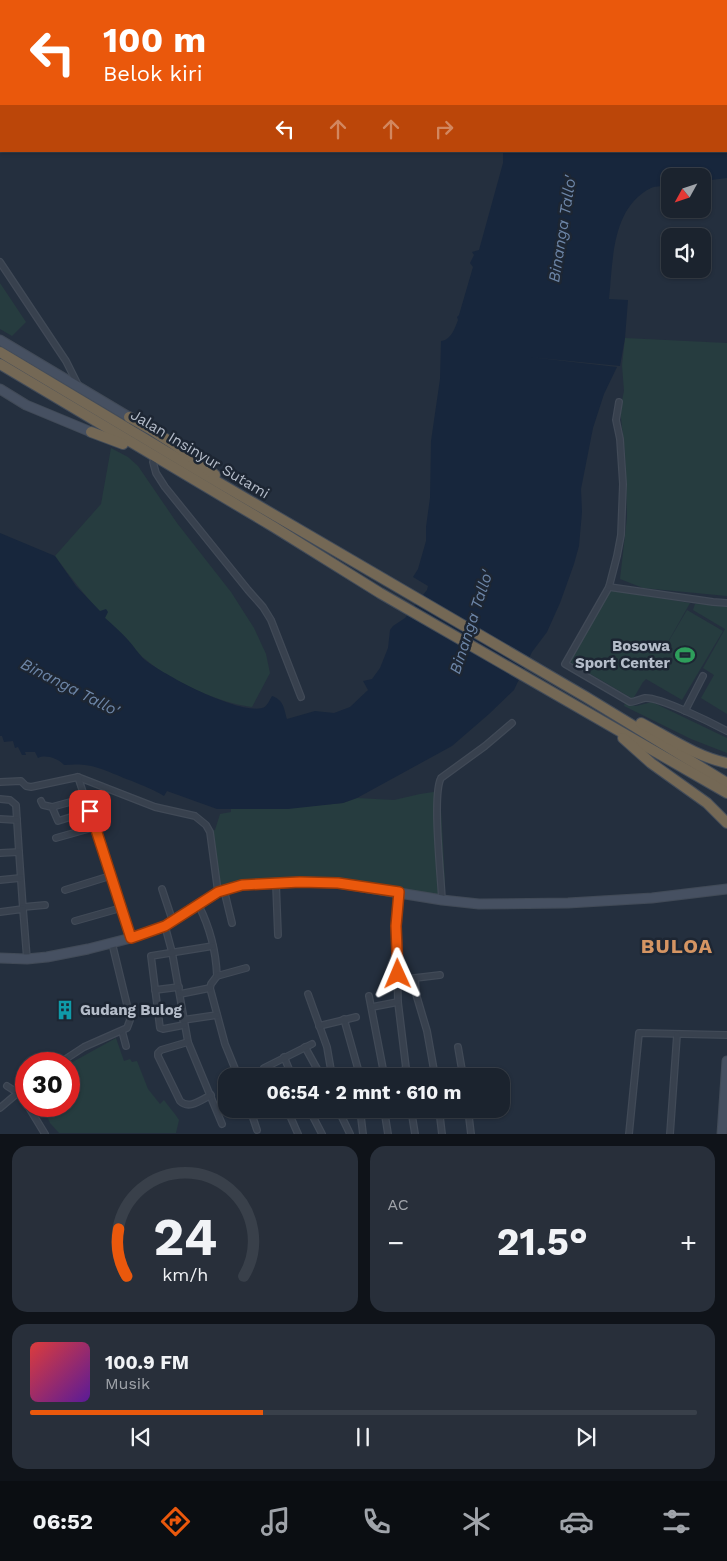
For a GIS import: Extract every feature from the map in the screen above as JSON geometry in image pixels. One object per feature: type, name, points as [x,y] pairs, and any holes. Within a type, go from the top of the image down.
[{"type":"highway","name":"Jalan Insinyur Sutami","points":[[0,352],[240,496],[586,697]]},
{"type":"highway","name":"Jalan Insinyur Sutami","points":[[0,364],[274,527],[380,593],[598,720]]},
{"type":"highway","points":[[129,418],[195,458],[240,496]]},
{"type":"highway","points":[[91,432],[151,455]]},
{"type":"highway","points":[[586,697],[618,711],[715,761],[727,763]]},
{"type":"highway","points":[[586,697],[727,783]]},
{"type":"highway","points":[[598,720],[727,794]]},
{"type":"highway","points":[[598,720],[626,740],[650,762],[707,803],[727,822]]},
{"type":"highway","points":[[692,750],[727,771]]},
{"type":"street","points":[[0,262],[66,360],[80,389]]},
{"type":"street","points":[[0,340],[129,418]]},
{"type":"street","points":[[0,389],[26,405],[91,432]]},
{"type":"street","points":[[619,402],[616,420],[620,439],[623,484],[621,530],[617,556],[609,587],[565,664],[630,702],[649,698],[685,711],[727,731]]},
{"type":"street","points":[[151,455],[160,481],[263,607],[274,629],[301,697]]},
{"type":"street","points":[[609,587],[727,603]]},
{"type":"street","points":[[685,711],[703,676]]},
{"type":"street","points":[[442,900],[438,838],[437,792],[439,782],[441,778],[486,746],[512,723]]},
{"type":"street","points":[[0,782],[20,781],[26,786],[33,787],[78,777],[155,807],[198,817],[210,832],[221,891],[232,923]]},
{"type":"street","points":[[78,777],[131,938]]},
{"type":"street","points":[[41,801],[43,805],[52,807],[85,798]]},
{"type":"street","points":[[0,799],[9,799],[15,804],[18,820],[26,959]]},
{"type":"street","points":[[52,807],[58,821],[90,811]]},
{"type":"street","points":[[0,819],[18,820]]},
{"type":"street","points":[[56,838],[95,827]]},
{"type":"street","points":[[0,853],[19,852]]},
{"type":"street","points":[[65,890],[110,876]]},
{"type":"street","points":[[0,880],[20,878]]},
{"type":"street","points":[[0,958],[26,959],[65,954],[131,938],[169,924],[221,891],[242,885],[300,882],[338,883],[479,904],[568,903],[652,898],[727,889]]},
{"type":"street","points":[[276,884],[278,935]]},
{"type":"street","points":[[162,889],[188,1042],[222,1124]]},
{"type":"street","points":[[399,892],[396,926],[398,1002],[405,1068]]},
{"type":"street","points":[[0,912],[45,905]]},
{"type":"street","points":[[199,906],[213,946],[217,976]]},
{"type":"street","points":[[75,921],[121,908]]},
{"type":"street","points":[[76,1052],[122,1031],[128,1026],[130,1020],[112,943]]},
{"type":"street","points":[[213,946],[151,956],[160,1028],[217,1015]]},
{"type":"street","points":[[235,1068],[225,1044],[210,988],[217,976],[246,968]]},
{"type":"street","points":[[398,980],[440,975]]},
{"type":"street","points":[[415,978],[416,994],[427,1031],[434,1068]]},
{"type":"street","points":[[155,990],[179,987]]},
{"type":"street","points":[[180,994],[210,988]]},
{"type":"street","points":[[308,994],[327,1047],[331,1068]]},
{"type":"street","points":[[369,996],[372,1007],[378,1068]]},
{"type":"street","points":[[372,1007],[398,1002]]},
{"type":"street","points":[[319,1026],[356,1017]]},
{"type":"street","points":[[344,1019],[358,1068]]},
{"type":"street","points":[[122,1031],[126,1046]]},
{"type":"street","points":[[629,1134],[638,1034],[727,1035]]},
{"type":"street","points":[[670,1134],[677,1035]]},
{"type":"street","points":[[188,1042],[161,1050],[158,1056],[183,1104],[190,1106],[211,1095]]},
{"type":"street","points":[[264,1068],[309,1046],[318,1068]]},
{"type":"street","points":[[458,1047],[462,1068]]},
{"type":"street","points":[[284,1057],[289,1068]]},
{"type":"street","points":[[722,1134],[725,1116],[727,1061]]},
{"type":"street","points":[[7,1086],[15,1090]]},
{"type":"street","points":[[0,1108],[15,1095]]},
{"type":"street","points":[[35,1117],[45,1134]]},
{"type":"street","points":[[253,1118],[257,1130]]},
{"type":"street","points":[[291,1118],[298,1134]]},
{"type":"street","points":[[314,1118],[322,1134]]},
{"type":"street","points":[[342,1118],[350,1134]]},
{"type":"street","points":[[361,1118],[363,1134]]},
{"type":"street","points":[[385,1118],[388,1134]]},
{"type":"street","points":[[412,1118],[415,1134]]},
{"type":"street","points":[[440,1118],[442,1134]]},
{"type":"street","points":[[469,1118],[471,1134]]},
{"type":"green space","points":[[0,283],[26,322],[12,336],[0,329]]},
{"type":"green space","points":[[625,338],[727,343],[727,596],[643,588],[620,579],[627,517],[625,453],[620,410],[624,391],[622,365]]},
{"type":"green space","points":[[111,448],[128,457],[138,466],[177,523],[231,592],[254,628],[266,654],[270,673],[252,707],[225,701],[195,690],[155,667],[140,655],[125,636],[105,618],[55,556],[101,504]]},
{"type":"green space","points":[[611,590],[690,603],[660,656],[687,610],[723,631],[682,700],[646,679],[633,699],[570,662]]},
{"type":"green space","points":[[695,604],[727,605],[727,714],[701,698],[714,675],[703,668],[725,629],[693,610]]},
{"type":"green space","points":[[652,702],[727,738],[727,753],[691,739],[624,706],[625,703],[636,706]]},
{"type":"green space","points":[[440,791],[444,895],[439,896],[366,883],[322,878],[283,879],[220,888],[212,831],[215,830],[220,814],[231,812],[231,808],[288,808],[343,803],[357,798],[394,800]]},
{"type":"green space","points":[[116,1038],[124,1061],[130,1059],[132,1062],[137,1061],[148,1089],[160,1104],[164,1100],[179,1120],[176,1133],[59,1133],[47,1117],[80,1117],[80,1058]]},
{"type":"water","name":"Binanga Tallo'","points":[[503,152],[727,152],[727,178],[711,180],[711,168],[661,168],[661,186],[651,188],[638,197],[628,209],[621,222],[616,237],[609,299],[628,300],[625,338],[620,366],[529,357],[617,367],[604,394],[593,428],[581,489],[582,512],[579,546],[574,564],[547,632],[532,652],[514,690],[452,746],[357,798],[343,803],[288,809],[217,809],[167,791],[164,796],[92,766],[64,765],[52,758],[38,758],[35,752],[25,752],[26,755],[22,755],[18,747],[15,748],[13,741],[4,742],[2,736],[0,736],[0,533],[55,556],[76,586],[100,611],[106,609],[108,612],[105,618],[143,658],[185,684],[220,700],[251,708],[262,708],[268,704],[272,696],[281,702],[287,719],[315,711],[334,713],[350,707],[368,690],[363,681],[372,679],[380,668],[388,648],[390,630],[405,618],[427,590],[428,586],[413,577],[418,569],[426,541],[430,498],[431,441],[440,379],[441,341],[450,336],[454,330],[473,267],[470,263],[474,255],[472,252],[479,250],[503,163]]},
{"type":"place","name":"Bosowa Sport Center","points":[[685,655]]},
{"type":"place","name":"Gudang Bulog","points":[[65,1010]]},
{"type":"district","name":"BULOA","points":[[677,946]]},
{"type":"route","points":[[90,811],[131,938],[165,926],[199,906],[218,892],[237,886],[300,882],[338,883],[399,892],[396,926],[398,974]]}]
